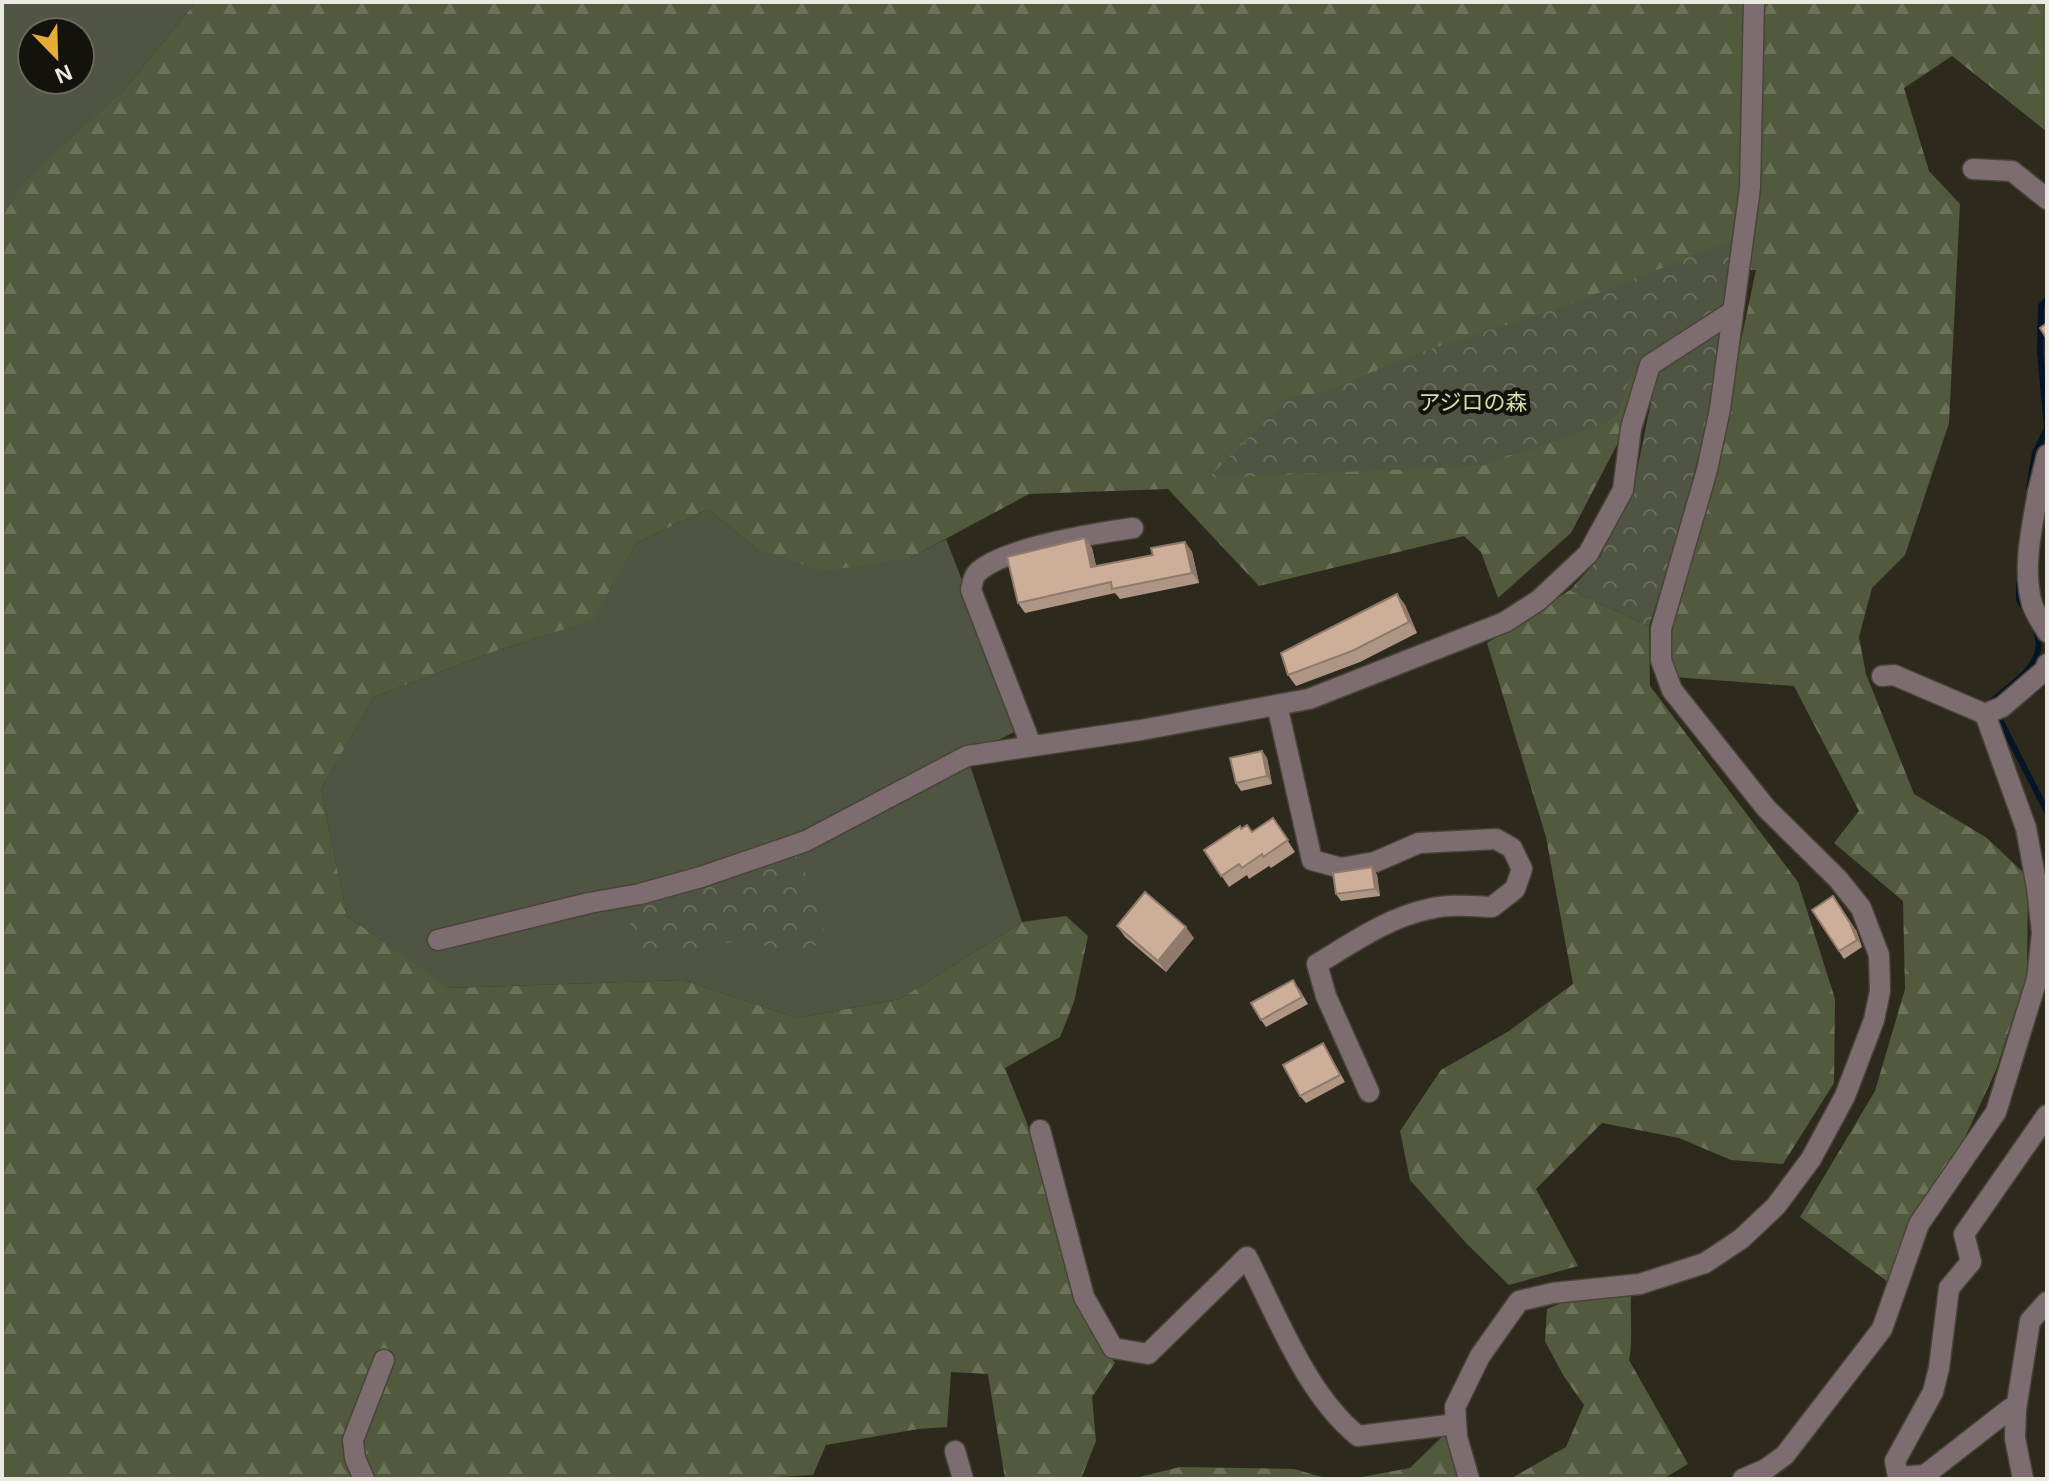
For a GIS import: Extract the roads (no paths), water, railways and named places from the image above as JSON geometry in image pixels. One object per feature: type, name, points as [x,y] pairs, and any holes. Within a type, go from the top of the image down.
[{"type":"street","points":[[1469,1479],[1455,1407],[1480,1356],[1519,1301],[1553,1293],[1640,1284],[1705,1263],[1741,1239],[1776,1206],[1811,1159],[1845,1096],[1874,1020],[1880,991],[1879,955],[1861,908],[1838,879],[1766,808],[1672,690],[1661,660],[1661,629],[1712,446],[1750,188],[1754,2]]},
{"type":"street","points":[[1973,169],[2012,171],[2047,199]]},
{"type":"street","points":[[438,940],[589,903],[640,894],[806,841],[967,756],[1141,730],[1309,699],[1505,622],[1539,600],[1588,554],[1623,490],[1631,428],[1650,365],[1732,312]]},
{"type":"street","points":[[2047,455],[2030,544],[2028,581],[2033,607],[2047,632]]},
{"type":"street","points":[[1031,745],[971,590],[975,575],[989,564],[1037,547],[1083,534],[1133,528]]},
{"type":"street","points":[[1882,676],[1894,675],[1985,714],[2002,707],[2045,670],[2047,664]]},
{"type":"street","points":[[1277,705],[1312,860],[1341,868],[1375,862],[1419,843],[1496,839],[1512,848],[1522,869],[1515,889],[1492,907],[1429,909],[1379,928],[1317,964],[1326,996],[1369,1092]]},
{"type":"street","points":[[1743,1479],[1766,1469],[1785,1455],[1882,1329],[1919,1224],[1996,1112],[2012,1070],[2037,979],[2042,933],[2026,828],[1985,714]]},
{"type":"street","points":[[2016,1409],[2011,1408],[1925,1475],[1898,1477],[1895,1461],[1933,1392],[1949,1288],[1971,1262],[1964,1234],[2047,1115]]},
{"type":"street","points":[[1040,1130],[1084,1297],[1113,1348],[1148,1354],[1247,1257],[1306,1372],[1337,1419],[1358,1436],[1456,1424]]},
{"type":"street","points":[[2023,1479],[2015,1438],[2016,1409],[2030,1321],[2047,1302]]},
{"type":"street","points":[[364,1479],[355,1458],[353,1440],[384,1360]]},
{"type":"street","points":[[955,1451],[963,1479]]},
{"type":"waterway","points":[[2029,488],[2035,453],[2047,428],[2040,351],[2041,306],[2047,299]]},
{"type":"waterway","points":[[2019,583],[2019,599],[2025,610]]},
{"type":"waterway","points":[[2037,634],[2039,645],[2032,664],[1991,702],[2047,812]]},
{"type":"park label","name":"アジロの森","points":[[1473,402]]}]
